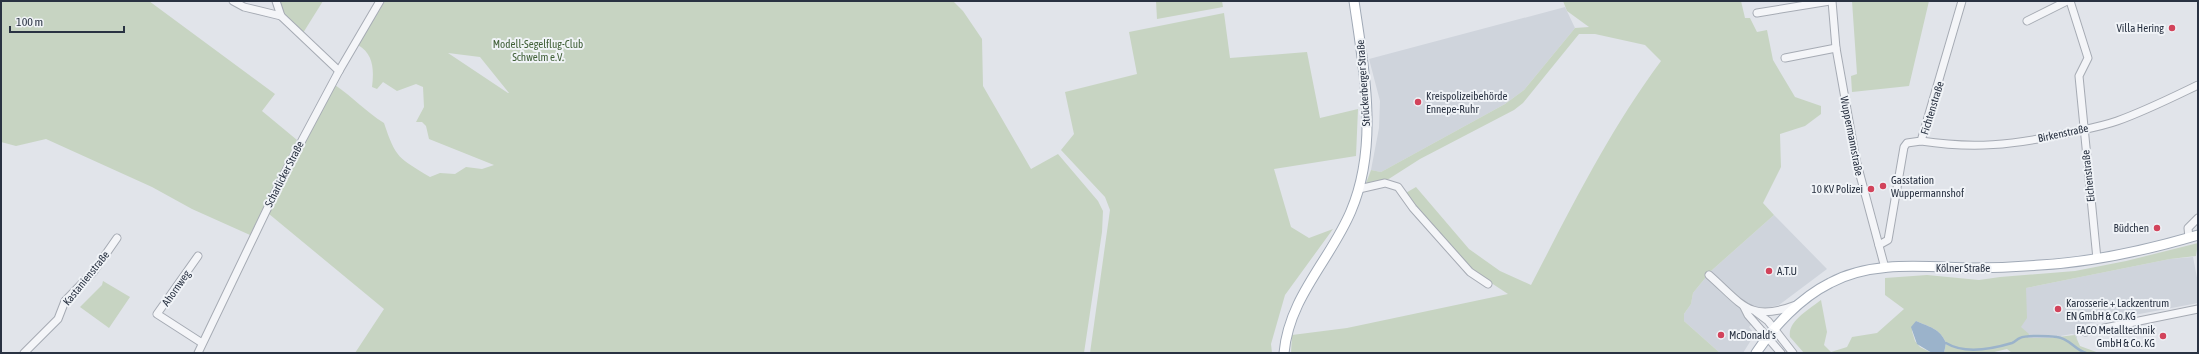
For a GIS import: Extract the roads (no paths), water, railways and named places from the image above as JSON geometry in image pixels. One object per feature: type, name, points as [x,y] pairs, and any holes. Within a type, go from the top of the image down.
[{"type":"main road","name":"Strückerberger Straße","points":[[1284,353],[1289,325],[1308,283],[1350,212],[1359,189],[1366,149],[1367,121],[1364,71],[1354,1]]},
{"type":"main road","name":"Kölner Straße","points":[[1756,353],[1774,329],[1801,303],[1819,290],[1840,278],[1885,268],[2011,267],[2097,259],[2198,235]]},
{"type":"street","points":[[233,1],[244,7],[281,16]]},
{"type":"street","points":[[276,1],[281,16],[339,71]]},
{"type":"street","name":"Scharlicker Straße","points":[[198,353],[283,176],[339,71],[380,1]]},
{"type":"street","name":"Wuppermannstraße","points":[[1757,13],[1831,1],[1836,48],[1856,160],[1872,225],[1885,268]]},
{"type":"street","name":"Fichtenstraße","points":[[1879,245],[1888,240],[1904,147],[1907,143],[1921,141],[1962,1]]},
{"type":"street","points":[[2027,20],[2069,1]]},
{"type":"street","name":"Eichenstraße","points":[[2069,1],[2088,58],[2079,76],[2083,130],[2097,259]]},
{"type":"street","points":[[1785,58],[1836,48]]},
{"type":"street","name":"Birkenstraße","points":[[1921,141],[1943,145],[1987,146],[2034,140],[2083,130],[2116,121],[2147,109],[2198,85]]},
{"type":"street","points":[[1359,189],[1385,183],[1398,187],[1413,208],[1470,272],[1488,284]]},
{"type":"street","points":[[2189,238],[2188,228],[2198,218]]},
{"type":"street","name":"Kastanienstraße","points":[[24,353],[58,319],[65,301],[94,271],[117,238]]},
{"type":"street","name":"Ahornweg","points":[[198,256],[157,314],[202,343]]},
{"type":"street","points":[[1709,275],[1744,307],[1748,315],[1781,353]]},
{"type":"street","points":[[1744,307],[1756,311],[1772,313],[1801,303]]},
{"type":"street","points":[[2085,332],[2198,309]]},
{"type":"street","points":[[1756,311],[1774,329],[1793,353]]},
{"type":"water","points":[[1916,321],[1934,329],[1941,334],[1946,343],[1944,353],[1932,353],[1917,344],[1911,327]]},
{"type":"waterway","points":[[1946,343],[1961,348],[1987,349],[2013,343],[2019,338],[2027,336],[2053,337],[2061,338],[2086,353]]},
{"type":"place","name":"Villa Hering","points":[[2172,28]]},
{"type":"place","name":"Kreispolizeibehörde Ennepe-Ruhr","points":[[1418,102]]},
{"type":"place","name":"Gasstation Wuppermannshof","points":[[1883,186]]},
{"type":"place","name":"10 KV Polizei","points":[[1871,189]]},
{"type":"place","name":"Büdchen","points":[[2157,228]]},
{"type":"place","name":"A.T.U","points":[[1769,271]]},
{"type":"place","name":"Karosserie + Lackzentrum EN GmbH & Co.KG","points":[[2058,309]]},
{"type":"place","name":"McDonald's","points":[[1721,335]]},
{"type":"place","name":"FACO Metalltechnik GmbH & Co. KG","points":[[2163,336]]},
{"type":"park label","name":"Modell-Segelflug-Club Schwelm e.V.","points":[[538,50]]}]
